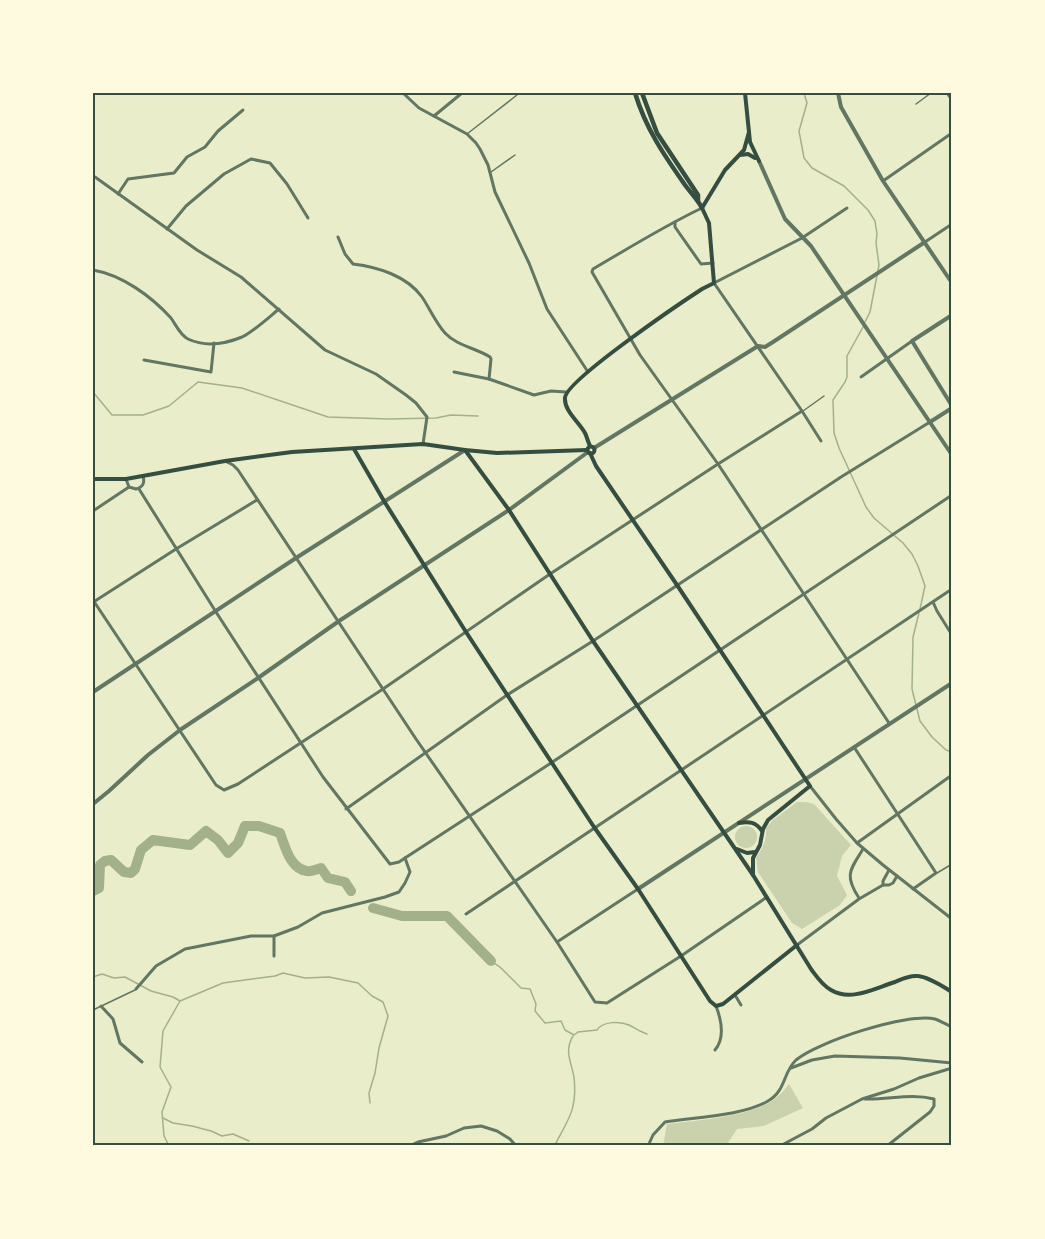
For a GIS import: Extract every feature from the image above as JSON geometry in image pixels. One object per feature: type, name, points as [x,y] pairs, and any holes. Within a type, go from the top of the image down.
[{"type":"main road","points":[[635,93],[651,135],[694,198],[699,201]]},
{"type":"main road","points":[[642,93],[657,133],[698,195],[709,223],[714,283],[630,339],[588,372],[566,392],[564,399],[586,434],[596,465],[810,786],[770,816],[765,824],[753,861],[753,875]]},
{"type":"main road","points":[[745,93],[752,149],[759,161]]},
{"type":"main road","points":[[702,208],[724,170],[744,150],[749,132]]},
{"type":"main road","points":[[739,156],[748,154],[759,161]]},
{"type":"main road","points":[[93,479],[143,477],[225,461],[292,452],[423,444],[497,453],[590,450]]},
{"type":"main road","points":[[354,449],[466,632],[710,1001],[716,1006],[723,1005],[797,945]]},
{"type":"main road","points":[[465,450],[508,510],[593,641],[753,875],[822,983],[839,993],[861,994],[909,977],[920,976],[952,992]]},
{"type":"main road","points":[[740,823],[755,824],[763,832]]},
{"type":"main road","points":[[734,847],[743,853],[756,851]]},
{"type":"street","points":[[403,93],[419,108],[467,134],[476,142],[490,173],[495,192],[529,263],[547,309],[588,372]]},
{"type":"street","points":[[434,116],[462,93]]},
{"type":"street","points":[[838,93],[841,106],[856,135],[883,180],[952,283]]},
{"type":"street","points":[[947,93],[952,100]]},
{"type":"street","points":[[118,194],[128,179],[174,173],[187,157],[205,147],[218,131],[243,110]]},
{"type":"street","points":[[883,180],[952,133]]},
{"type":"street","points":[[167,229],[186,206],[224,174],[251,159],[270,163],[287,184],[308,218]]},
{"type":"street","points":[[759,161],[785,219],[811,246],[952,455]]},
{"type":"street","points":[[95,177],[167,229],[241,278],[326,350],[376,374],[416,403],[427,417],[423,444]]},
{"type":"street","points":[[702,208],[593,269],[592,272],[640,356],[717,464],[889,723]]},
{"type":"street","points":[[821,441],[714,283],[802,238],[847,208]]},
{"type":"street","points":[[676,221],[675,227],[700,264],[713,263]]},
{"type":"street","points":[[93,804],[180,730],[339,621],[508,510],[590,450],[758,346],[765,347],[952,224]]},
{"type":"street","points":[[338,237],[345,254],[353,264],[386,271],[414,287],[446,334],[467,348],[490,357],[489,379]]},
{"type":"street","points":[[93,270],[113,275],[134,287],[168,315],[182,335],[201,343],[222,343],[244,336],[279,309]]},
{"type":"street","points":[[861,377],[952,315]]},
{"type":"street","points":[[346,809],[507,695],[593,641],[857,466],[952,407],[912,341]]},
{"type":"street","points":[[144,360],[211,372],[214,343]]},
{"type":"street","points":[[454,372],[489,379],[534,395],[551,391],[566,392]]},
{"type":"street","points":[[258,500],[93,601],[216,785],[224,790],[238,784],[383,689],[550,574],[802,411]]},
{"type":"street","points":[[93,692],[465,450]]},
{"type":"street","points":[[225,461],[238,470],[426,753],[557,942],[595,1002],[607,1003],[767,897]]},
{"type":"street","points":[[139,489],[144,482],[143,477]]},
{"type":"street","points":[[126,479],[129,487],[139,489]]},
{"type":"street","points":[[93,511],[129,487]]},
{"type":"street","points":[[139,489],[300,743],[346,809],[390,864],[405,858],[551,763],[952,495]]},
{"type":"street","points":[[465,914],[952,589]]},
{"type":"street","points":[[933,602],[952,635]]},
{"type":"street","points":[[557,942],[952,683]]},
{"type":"street","points":[[853,747],[936,873],[913,889]]},
{"type":"street","points":[[857,843],[952,775]]},
{"type":"street","points":[[810,786],[863,849],[952,919]]},
{"type":"street","points":[[859,899],[851,886],[850,870],[863,849]]},
{"type":"street","points":[[136,989],[156,966],[185,949],[251,936],[274,936],[298,927],[322,913],[385,897],[399,891],[410,872],[405,858]]},
{"type":"street","points":[[883,885],[882,881],[889,870]]},
{"type":"street","points":[[797,945],[859,899],[883,885],[893,883],[897,876]]},
{"type":"street","points":[[274,936],[274,956]]},
{"type":"street","points":[[735,995],[741,1005]]},
{"type":"street","points":[[101,1006],[113,1019],[120,1043],[142,1062]]},
{"type":"street","points":[[715,1050],[719,1046],[721,1035],[721,1018],[716,1006]]},
{"type":"street","points":[[648,1146],[653,1135],[665,1122],[735,1112],[767,1102],[778,1094],[795,1060],[841,1038],[876,1026],[920,1018],[935,1019],[952,1027]]},
{"type":"street","points":[[789,1069],[812,1060],[835,1056],[900,1058],[952,1063]]},
{"type":"street","points":[[780,1146],[862,1099],[952,1068]]},
{"type":"street","points":[[862,1099],[877,1100],[898,1097],[934,1099],[934,1106],[930,1112],[887,1146]]},
{"type":"street","points":[[409,1146],[446,1136],[464,1128],[481,1126],[497,1131],[516,1146]]},
{"type":"lane","points":[[916,104],[931,93]]},
{"type":"lane","points":[[467,134],[517,95]]},
{"type":"lane","points":[[490,173],[515,155]]},
{"type":"lane","points":[[802,411],[824,396]]},
{"type":"lane","points":[[936,873],[952,864]]},
{"type":"lane","points":[[93,1010],[136,989]]},
{"type":"green space","points":[[797,802],[814,804],[851,845],[842,856],[837,876],[847,895],[840,905],[802,929],[792,923],[758,872],[756,858],[764,844],[766,828]]},
{"type":"green space","points":[[746,826],[754,829],[757,837],[754,845],[746,848],[738,845],[735,837],[738,829]]},
{"type":"green space","points":[[789,1084],[803,1108],[764,1126],[737,1129],[726,1146],[663,1146],[667,1124],[724,1117],[754,1109],[776,1098]]},
{"type":"waterway","points":[[804,93],[807,103],[799,131],[804,158],[812,168],[844,186],[868,210],[875,221],[879,265],[870,312],[865,322]]},
{"type":"waterway","points":[[863,327],[847,356],[845,382],[833,400],[834,433],[866,507],[874,518],[903,543],[918,566],[925,586],[920,609]]},
{"type":"waterway","points":[[93,392],[112,415],[143,415],[169,406],[198,382],[242,388],[328,417],[388,419],[436,418],[451,415],[478,416]]},
{"type":"waterway","points":[[919,613],[913,637],[912,689],[920,721],[932,737],[946,750],[952,752]]},
{"type":"waterway","points":[[93,891],[99,888],[100,865],[111,860],[124,872],[131,873],[135,869],[141,850],[153,840],[190,845],[206,831],[218,840],[228,853],[238,843],[245,826],[259,826],[280,833],[289,856],[296,866],[309,871],[321,868],[328,878],[345,882],[351,891]]},
{"type":"waterway","points":[[373,908],[402,916],[447,916],[491,961]]},
{"type":"waterway","points":[[491,961],[521,988],[530,989],[536,1004],[535,1011],[545,1023],[561,1021],[565,1030],[574,1035],[578,1032],[597,1030],[607,1023],[617,1022],[647,1034]]},
{"type":"waterway","points":[[180,1001],[223,983],[283,973],[305,978],[329,977],[358,983],[372,996],[383,1002],[388,1016],[369,1093],[370,1103]]},
{"type":"waterway","points":[[93,977],[102,974],[114,978],[125,977],[151,991],[180,1001],[163,1031],[160,1067],[171,1087],[162,1112],[164,1136],[169,1146]]},
{"type":"waterway","points":[[555,1145],[574,1103],[574,1077],[569,1051],[573,1036]]},
{"type":"waterway","points":[[163,1118],[173,1123],[211,1131],[222,1136],[233,1134],[249,1141]]}]
